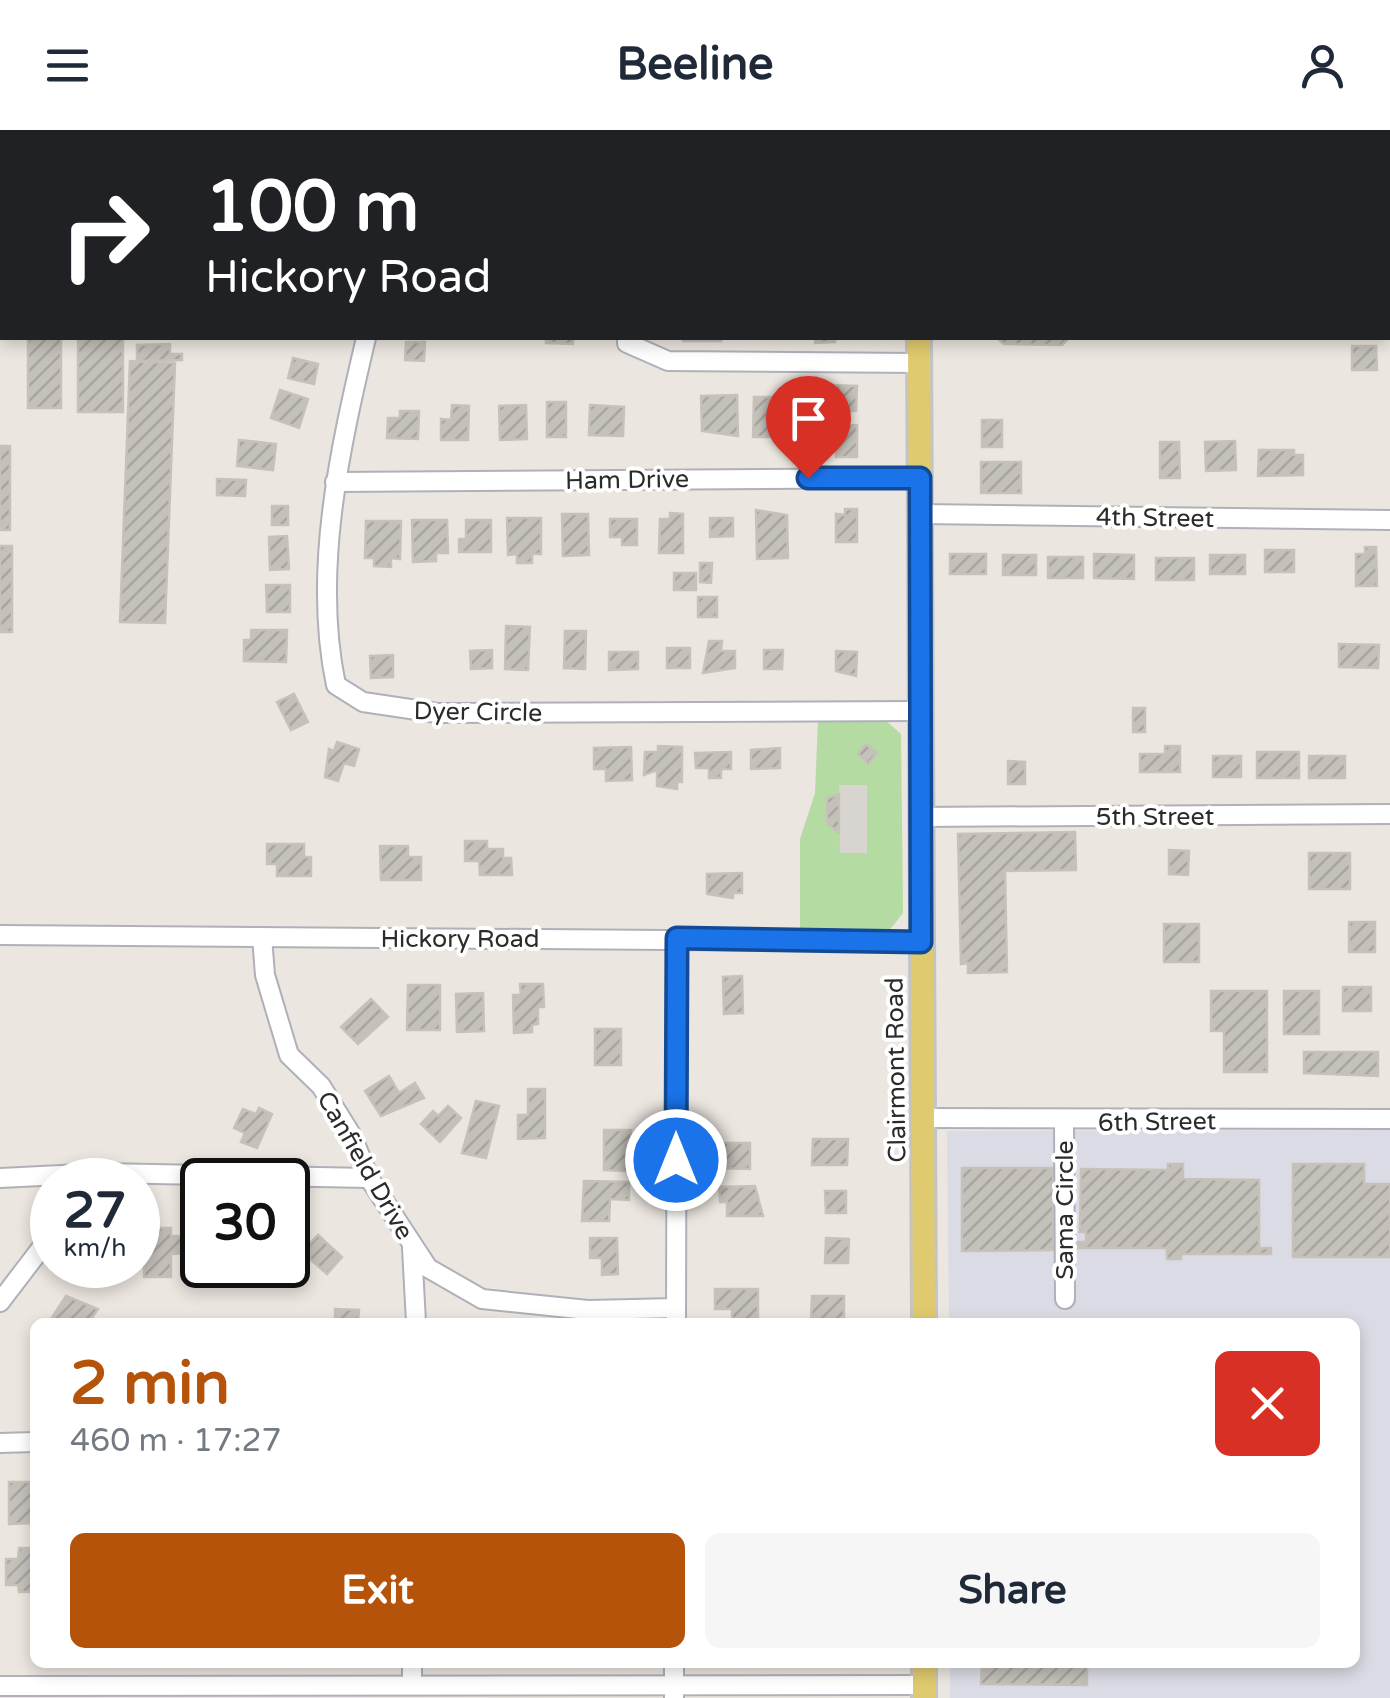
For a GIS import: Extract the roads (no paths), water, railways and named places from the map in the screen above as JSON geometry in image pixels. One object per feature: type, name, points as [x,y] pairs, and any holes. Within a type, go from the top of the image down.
[{"type":"main road","name":"Clairmont Road","points":[[919,340],[924,1318]]},
{"type":"street","name":"Dyer Circle","points":[[366,340],[334,482],[328,647],[336,685],[364,702],[396,709],[466,714],[918,711]]},
{"type":"street","points":[[627,340],[668,360],[918,363]]},
{"type":"street","name":"Ham Drive","points":[[334,482],[920,478]]},
{"type":"street","name":"4th Street","points":[[920,514],[1390,520]]},
{"type":"street","name":"5th Street","points":[[920,818],[1390,814]]},
{"type":"street","name":"Hickory Road","points":[[0,935],[921,942]]},
{"type":"street","name":"Canfield Drive","points":[[262,937],[266,974],[289,1055],[321,1086],[352,1136],[369,1178],[428,1268],[482,1299],[676,1315]]},
{"type":"street","points":[[676,1315],[677,938]]},
{"type":"street","name":"6th Street","points":[[923,1118],[1064,1122],[1390,1119]]},
{"type":"street","name":"Sama Circle","points":[[1064,1122],[1065,1299]]},
{"type":"street","points":[[160,1177],[369,1178]]},
{"type":"street","points":[[0,1178],[30,1178]]},
{"type":"street","points":[[412,1245],[416,1318]]},
{"type":"street","points":[[0,1302],[30,1263]]},
{"type":"street","points":[[0,1442],[30,1442]]},
{"type":"street","points":[[412,1668],[412,1685]]},
{"type":"street","points":[[0,1686],[412,1685],[674,1692],[924,1682]]}]
